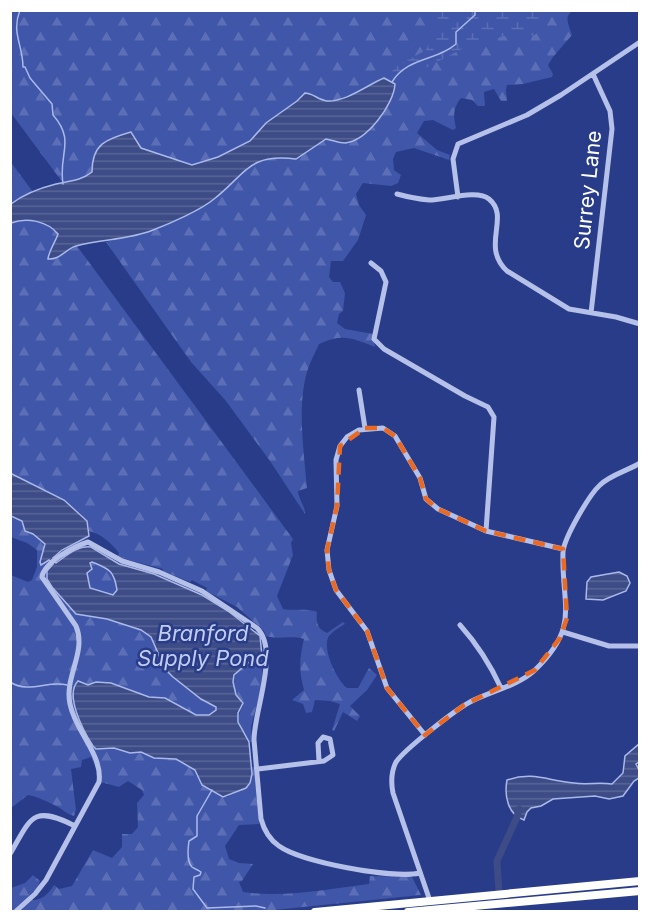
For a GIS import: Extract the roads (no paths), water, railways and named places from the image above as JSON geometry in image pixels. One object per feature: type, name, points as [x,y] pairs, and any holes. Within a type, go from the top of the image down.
[{"type":"highway","points":[[408,912],[432,906],[639,881]]},
{"type":"highway","points":[[315,912],[639,891]]},
{"type":"street","points":[[458,196],[453,159],[458,144],[527,115],[639,42]]},
{"type":"street","name":"Surrey Lane","points":[[591,313],[612,129],[610,111],[593,74]]},
{"type":"street","points":[[398,194],[431,200],[458,196],[484,196],[493,203],[498,214],[495,252],[507,271],[560,305],[639,324]]},
{"type":"street","points":[[371,263],[381,272],[386,282],[374,339],[376,342],[384,349],[488,407],[494,417],[486,531]]},
{"type":"street","points":[[359,390],[365,428]]},
{"type":"street","points":[[425,735],[387,688],[367,631],[336,590],[329,570],[327,550],[337,506],[336,460],[340,446],[347,437],[365,428],[383,428],[395,436],[420,478],[426,499],[438,509],[486,531],[563,549]]},
{"type":"street","points":[[432,906],[391,783],[397,762],[425,735],[464,705],[535,670],[563,633],[567,618],[563,549],[578,516],[602,482],[639,463]]},
{"type":"street","points":[[15,912],[35,894],[46,880],[98,787],[100,771],[74,718],[69,702],[71,675],[79,648],[79,634],[42,577],[43,571],[53,561],[78,546],[90,543],[122,561],[159,572],[202,591],[257,628],[263,635],[266,647],[264,689],[254,734],[263,825],[272,840],[280,847],[308,858],[373,873],[420,873]]},
{"type":"street","points":[[460,625],[491,665],[501,688]]},
{"type":"street","points":[[563,633],[609,646],[639,646]]},
{"type":"street","points":[[258,769],[319,761]]},
{"type":"street","points":[[10,854],[26,825],[39,816],[51,815],[75,826]]},
{"type":"water","points":[[384,78],[395,84],[390,101],[378,120],[362,136],[345,143],[326,139],[296,159],[267,159],[257,162],[208,203],[153,230],[134,236],[72,247],[56,258],[48,259],[58,234],[43,223],[36,221],[24,220],[11,223],[11,204],[38,189],[88,175],[92,172],[98,149],[114,137],[131,132],[141,148],[192,165],[218,157],[250,141],[266,123],[305,93],[327,101],[334,101]]},
{"type":"water","name":"Branford Supply Pond","points":[[10,473],[64,500],[87,521],[89,536],[62,550],[53,558],[56,563],[77,549],[91,547],[119,564],[154,574],[202,595],[228,611],[260,636],[262,656],[248,663],[234,675],[233,682],[236,695],[243,703],[238,713],[238,722],[249,742],[252,774],[246,788],[223,797],[202,785],[195,770],[176,759],[154,758],[141,752],[130,753],[114,748],[96,749],[93,746],[74,704],[74,687],[78,681],[88,685],[96,682],[111,683],[149,697],[165,698],[196,715],[209,715],[216,710],[216,707],[201,699],[165,669],[151,637],[141,630],[107,619],[76,614],[47,579],[47,571],[53,564],[49,560],[41,565],[45,544],[33,534],[25,531],[22,521],[11,516]],"holes":[[[90,563],[112,574],[117,590],[113,595],[90,588],[87,573],[92,569]]]},
{"type":"water","points":[[619,572],[627,576],[630,583],[626,591],[603,600],[586,599],[587,582],[591,577]]},
{"type":"water","points":[[639,744],[639,762],[636,764],[639,778],[623,796],[609,799],[595,796],[553,799],[541,806],[531,808],[524,820],[514,814],[508,804],[507,780],[517,777],[533,776],[579,784],[612,784],[623,773],[625,756]]},
{"type":"waterway","points":[[20,10],[17,32],[23,67],[52,104],[53,115],[64,133],[63,184]]},
{"type":"waterway","points":[[392,82],[398,74],[414,63],[440,54],[456,44],[456,32],[475,15],[475,10]]},
{"type":"waterway","points":[[10,682],[24,687],[67,685]]},
{"type":"waterway","points":[[212,790],[197,816],[197,836],[189,841],[189,861],[192,867],[201,872],[200,875],[194,877],[193,889],[207,908],[256,906],[265,908]]},
{"type":"waterway","points":[[499,891],[497,861],[519,809]]}]
